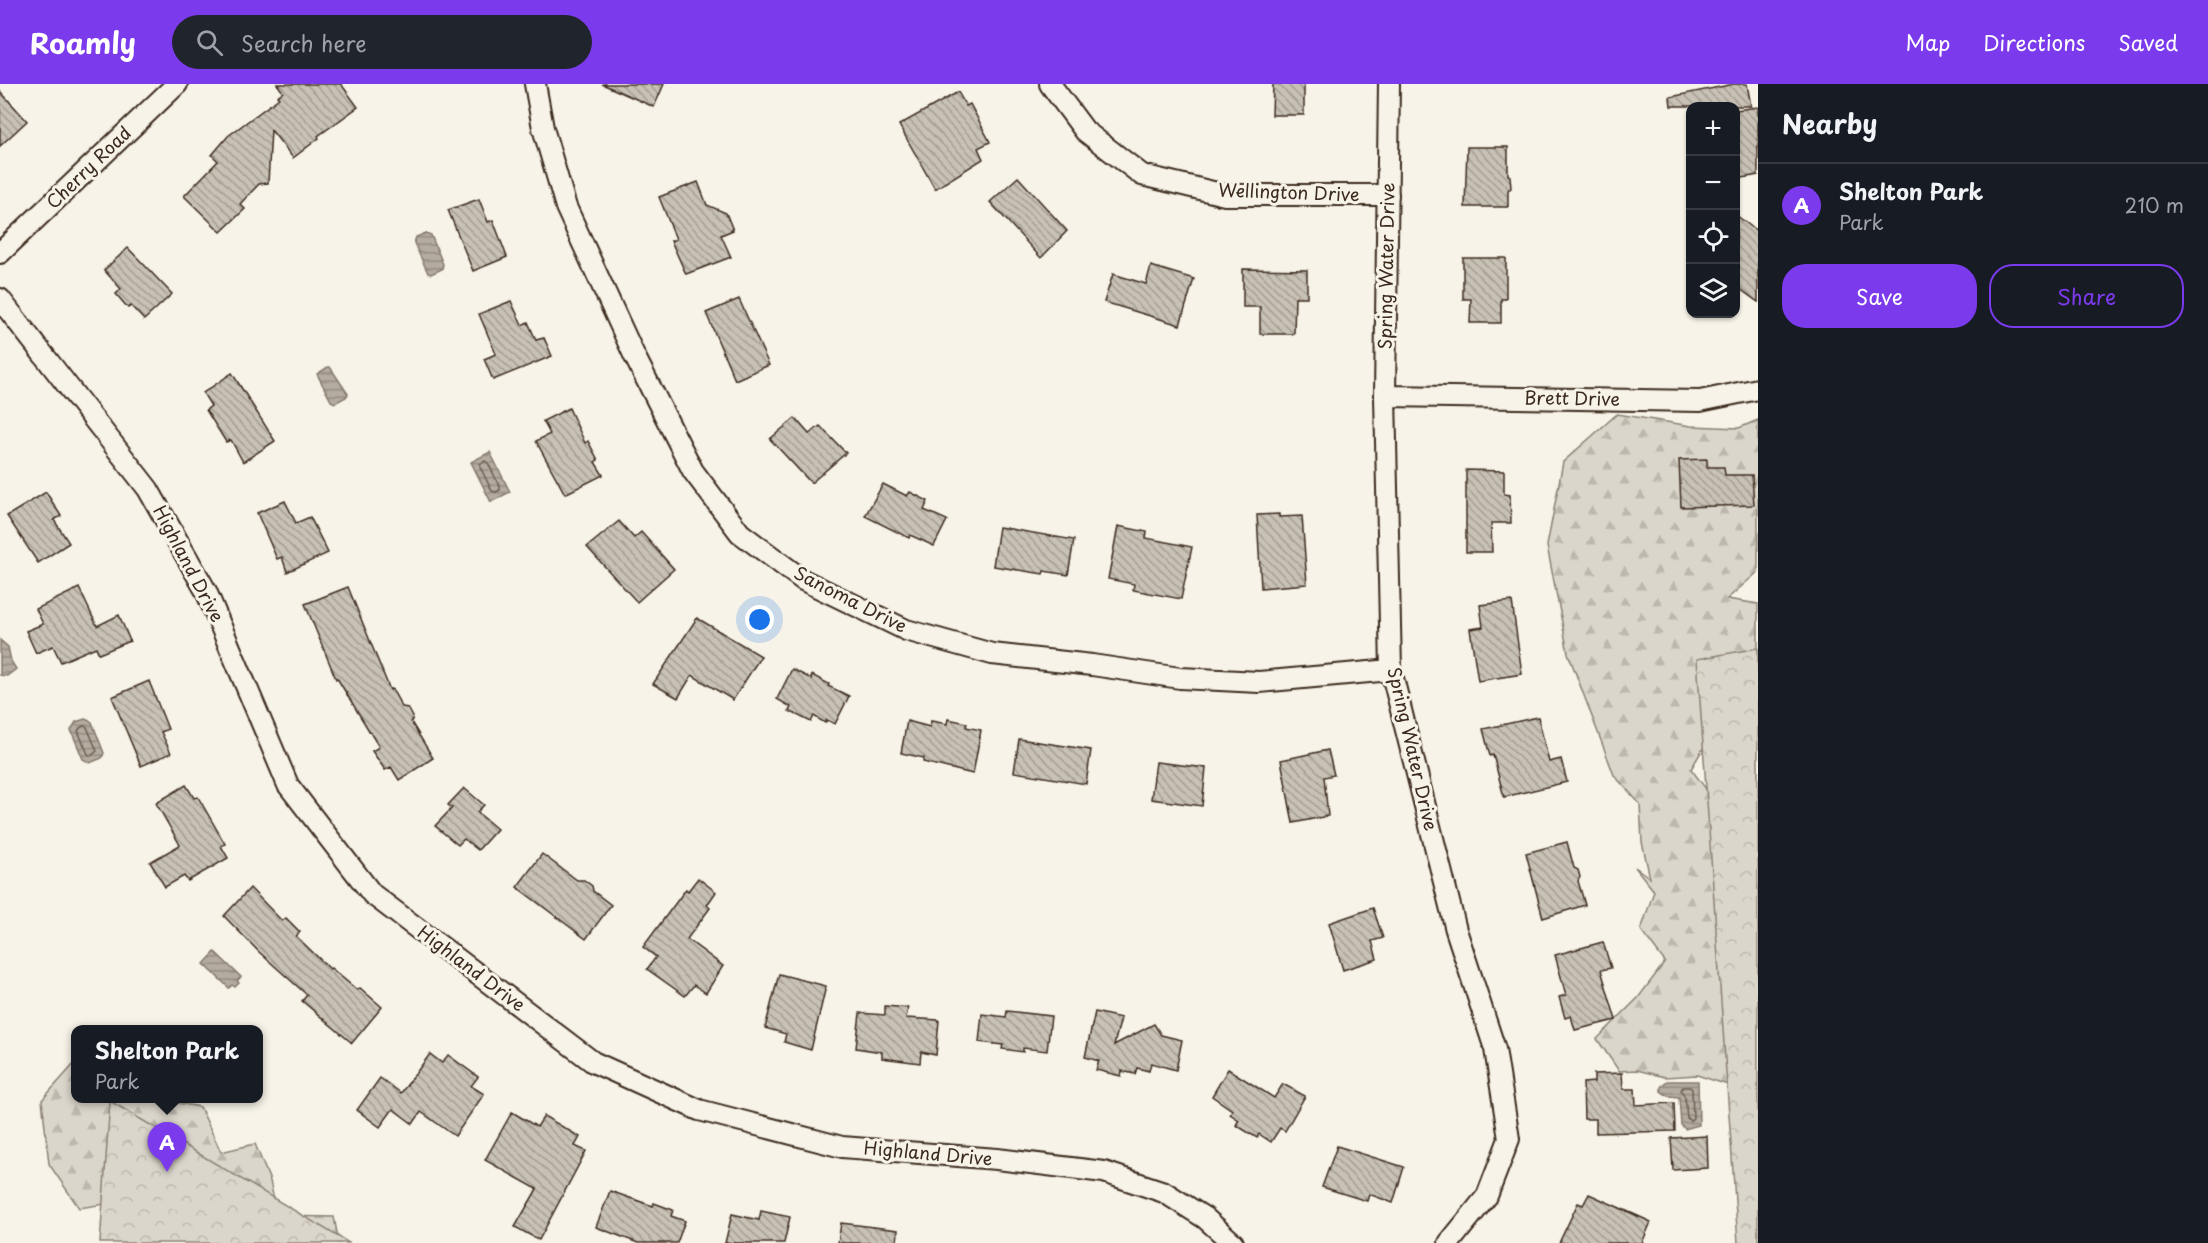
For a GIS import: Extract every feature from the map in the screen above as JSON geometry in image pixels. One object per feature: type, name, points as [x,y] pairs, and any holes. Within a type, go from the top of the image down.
[{"type":"street","name":"Cherry Road","points":[[0,253],[177,84]]},
{"type":"street","name":"Sanoma Drive","points":[[535,84],[543,128],[566,207],[634,357],[693,471],[740,532],[803,580],[906,630],[992,654],[1180,678],[1259,682],[1391,670]]},
{"type":"street","name":"Wellington Drive","points":[[1050,84],[1085,131],[1142,175],[1225,195],[1388,195]]},
{"type":"street","name":"Spring Water Drive","points":[[1389,84],[1385,396],[1391,670],[1456,930],[1495,1049],[1509,1139],[1487,1196],[1449,1243]]},
{"type":"street","name":"Highland Drive","points":[[0,299],[148,489],[206,591],[288,785],[372,894],[593,1062],[699,1110],[842,1147],[1104,1172],[1164,1192],[1205,1218],[1233,1243]]},
{"type":"street","name":"Brett Drive","points":[[1385,396],[1700,402],[1758,389]]},
{"type":"green space","points":[[1617,414],[1691,426],[1739,428],[1758,420],[1758,572],[1727,599],[1758,604],[1758,671],[1740,685],[1691,769],[1737,830],[1737,1088],[1697,1075],[1665,1077],[1637,1070],[1619,1071],[1597,1039],[1638,998],[1665,962],[1641,930],[1654,891],[1635,867],[1650,878],[1642,842],[1640,804],[1614,775],[1568,653],[1547,546],[1563,462]]},
{"type":"green space","points":[[1758,648],[1758,1243],[1738,1243],[1697,659]]},
{"type":"green space","points":[[71,1067],[71,1103],[178,1103],[200,1107],[221,1152],[255,1144],[270,1181],[277,1216],[334,1217],[339,1243],[118,1202],[79,1208],[49,1164],[42,1100]]},
{"type":"green space","points":[[110,1103],[113,1103],[349,1243],[100,1243]]},
{"type":"water","points":[[426,233],[431,235],[443,264],[442,269],[431,274],[428,273],[414,243],[416,237]]},
{"type":"water","points":[[328,367],[348,394],[335,403],[331,401],[317,374]]},
{"type":"water","points":[[490,452],[510,492],[491,502],[471,462]]},
{"type":"water","points":[[0,640],[8,647],[11,661],[16,669],[7,676],[0,675]]},
{"type":"water","points":[[85,719],[92,722],[104,753],[102,758],[90,763],[83,759],[71,730],[76,722]]},
{"type":"water","points":[[215,952],[241,977],[235,987],[232,985],[229,988],[204,964]]},
{"type":"water","points":[[1667,1081],[1698,1081],[1699,1125],[1685,1129],[1681,1125],[1679,1097],[1668,1096],[1661,1091],[1661,1087]]},
{"type":"building","points":[[277,84],[341,84],[358,107],[318,136],[319,138],[293,158],[271,130],[268,183],[259,184],[240,204],[245,209],[221,232],[184,196],[218,161],[212,155],[228,136],[279,98],[277,96],[283,92]]},
{"type":"building","points":[[602,84],[664,84],[654,107]]},
{"type":"building","points":[[1273,84],[1304,84],[1304,115],[1272,115]]},
{"type":"building","points":[[1734,84],[1747,84],[1751,106],[1740,106],[1740,102],[1686,102],[1686,106],[1671,106],[1670,97]]},
{"type":"building","points":[[0,91],[27,121],[0,146]]},
{"type":"building","points":[[958,92],[966,106],[970,104],[990,142],[978,148],[983,159],[935,189],[899,125]]},
{"type":"building","points":[[1758,107],[1758,175],[1740,178],[1740,156],[1740,109]]},
{"type":"building","points":[[1467,147],[1508,147],[1508,175],[1511,188],[1508,190],[1508,207],[1465,207]]},
{"type":"building","points":[[1018,177],[1067,231],[1041,258],[990,202]]},
{"type":"building","points":[[698,182],[707,205],[726,213],[733,230],[721,235],[731,257],[686,274],[671,241],[676,239],[659,197]]},
{"type":"building","points":[[479,199],[488,222],[493,220],[507,257],[473,271],[448,210]]},
{"type":"building","points":[[1740,218],[1758,232],[1758,302],[1740,289]]},
{"type":"building","points":[[128,248],[172,294],[144,320],[131,306],[128,308],[116,294],[121,289],[104,270]]},
{"type":"building","points":[[1463,258],[1506,258],[1506,299],[1501,299],[1501,323],[1470,323],[1471,299],[1463,299]]},
{"type":"building","points":[[1151,266],[1194,279],[1180,325],[1104,302],[1113,274],[1146,284]]},
{"type":"building","points":[[1243,269],[1307,270],[1307,297],[1295,297],[1294,334],[1260,334],[1260,307],[1243,307]]},
{"type":"building","points":[[739,299],[769,365],[735,380],[706,313]]},
{"type":"building","points":[[511,301],[522,325],[528,322],[536,340],[544,338],[552,356],[493,380],[484,359],[496,354],[479,314]]},
{"type":"building","points":[[232,373],[275,441],[243,462],[231,440],[226,442],[206,410],[211,406],[203,393]]},
{"type":"building","points":[[569,408],[585,443],[588,441],[598,460],[595,462],[603,475],[565,494],[536,441],[550,434],[543,421]]},
{"type":"building","points":[[795,418],[809,434],[820,426],[846,453],[811,483],[770,439]]},
{"type":"building","points":[[1707,459],[1707,467],[1724,467],[1725,475],[1752,475],[1754,505],[1681,507],[1679,460]]},
{"type":"building","points":[[1466,470],[1504,471],[1504,494],[1510,495],[1511,523],[1491,523],[1492,552],[1466,552]]},
{"type":"building","points":[[883,484],[907,496],[910,492],[928,501],[924,510],[947,520],[934,546],[910,535],[909,538],[865,516]]},
{"type":"building","points":[[46,492],[61,516],[54,520],[69,543],[38,563],[7,516]]},
{"type":"building","points":[[285,501],[296,523],[310,517],[328,553],[287,572],[282,557],[277,559],[257,513]]},
{"type":"building","points":[[1279,514],[1279,517],[1302,516],[1307,584],[1261,588],[1257,515]]},
{"type":"building","points":[[619,521],[634,538],[641,532],[674,569],[637,602],[587,547]]},
{"type":"building","points":[[1118,526],[1147,532],[1146,538],[1192,547],[1181,599],[1133,590],[1134,584],[1108,579]]},
{"type":"building","points":[[999,527],[1074,540],[1068,575],[1044,571],[1043,574],[993,566]]},
{"type":"building","points":[[348,587],[390,690],[392,689],[402,707],[408,708],[413,717],[411,722],[433,758],[399,780],[391,767],[385,770],[372,751],[379,747],[336,679],[305,604]]},
{"type":"building","points":[[79,588],[97,626],[119,615],[130,641],[99,654],[96,647],[61,662],[53,646],[36,653],[26,631],[43,624],[36,609]]},
{"type":"building","points":[[1512,601],[1522,674],[1478,681],[1470,629],[1483,627],[1480,605]]},
{"type":"building","points":[[697,618],[761,656],[733,700],[692,675],[678,698],[653,684]]},
{"type":"building","points":[[792,669],[811,679],[812,675],[849,696],[835,724],[827,720],[825,723],[814,716],[811,722],[789,711],[791,707],[777,699]]},
{"type":"building","points":[[149,681],[168,729],[161,732],[171,753],[141,766],[112,697]]},
{"type":"building","points":[[1538,717],[1549,762],[1561,759],[1567,782],[1504,797],[1493,755],[1490,756],[1483,729]]},
{"type":"building","points":[[948,719],[967,723],[966,727],[981,730],[973,774],[923,762],[924,758],[901,753],[907,721],[930,727],[931,721],[947,724]]},
{"type":"building","points":[[1019,739],[1091,750],[1086,784],[1014,772]]},
{"type":"building","points":[[1328,750],[1334,775],[1324,777],[1328,816],[1293,823],[1281,760]]},
{"type":"building","points":[[1156,762],[1206,768],[1202,806],[1151,799]]},
{"type":"building","points":[[186,785],[194,798],[198,797],[225,844],[221,846],[228,858],[188,881],[184,876],[165,887],[150,862],[180,845],[156,803]]},
{"type":"building","points":[[464,788],[484,805],[477,812],[497,829],[478,850],[464,839],[458,845],[435,826],[452,808],[448,805]]},
{"type":"building","points":[[1567,842],[1574,868],[1578,870],[1580,877],[1578,881],[1585,905],[1543,918],[1526,853]]},
{"type":"building","points":[[542,854],[577,880],[584,880],[592,886],[593,891],[611,905],[586,939],[517,887]]},
{"type":"building","points":[[698,878],[716,892],[707,905],[710,908],[687,939],[723,966],[706,993],[694,985],[685,996],[647,969],[656,957],[643,947],[686,889],[688,891]]},
{"type":"building","points":[[250,888],[282,921],[286,918],[300,932],[296,936],[330,969],[357,990],[360,988],[382,1007],[352,1043],[302,1001],[307,995],[259,952],[224,916]]},
{"type":"building","points":[[1373,908],[1383,938],[1372,941],[1377,959],[1343,970],[1329,923]]},
{"type":"building","points":[[1603,942],[1611,968],[1601,970],[1616,1020],[1575,1030],[1571,1016],[1565,1018],[1559,997],[1566,995],[1555,955]]},
{"type":"building","points":[[779,974],[826,986],[811,1050],[784,1042],[786,1034],[765,1028]]},
{"type":"building","points":[[885,1006],[908,1008],[906,1018],[939,1020],[936,1055],[921,1052],[920,1063],[882,1058],[882,1052],[856,1048],[860,1013],[885,1015]]},
{"type":"building","points":[[1007,1011],[1051,1016],[1047,1051],[1023,1048],[1023,1052],[1002,1049],[1003,1045],[979,1042],[982,1014],[1006,1017]]},
{"type":"building","points":[[1095,1012],[1121,1018],[1114,1045],[1154,1024],[1161,1035],[1182,1040],[1176,1070],[1151,1063],[1149,1071],[1137,1068],[1135,1074],[1122,1071],[1121,1076],[1096,1070],[1099,1061],[1085,1057]]},
{"type":"building","points":[[430,1054],[442,1063],[448,1055],[478,1077],[471,1086],[484,1094],[455,1136],[421,1112],[413,1124],[393,1109],[380,1127],[357,1110],[380,1078],[401,1093]]},
{"type":"building","points":[[1228,1069],[1274,1098],[1283,1084],[1305,1096],[1285,1131],[1280,1128],[1271,1142],[1259,1134],[1257,1138],[1236,1125],[1239,1120],[1230,1114],[1232,1110],[1212,1096]]},
{"type":"building","points":[[1622,1073],[1623,1089],[1635,1089],[1636,1105],[1674,1103],[1675,1131],[1596,1133],[1596,1119],[1584,1119],[1583,1083],[1594,1082],[1594,1074]]},
{"type":"building","points":[[512,1112],[537,1127],[544,1116],[580,1137],[575,1146],[586,1151],[539,1240],[515,1227],[537,1189],[485,1160]]},
{"type":"building","points":[[1707,1136],[1708,1168],[1673,1170],[1671,1138]]},
{"type":"building","points":[[1337,1146],[1404,1167],[1393,1203],[1369,1194],[1367,1201],[1322,1187]]},
{"type":"building","points":[[610,1191],[653,1206],[654,1203],[673,1210],[671,1216],[685,1221],[677,1243],[638,1243],[596,1227]]},
{"type":"building","points":[[1589,1194],[1651,1222],[1642,1243],[1559,1243],[1578,1203],[1583,1205]]},
{"type":"building","points":[[761,1211],[790,1217],[784,1243],[725,1243],[732,1214],[759,1220]]},
{"type":"building","points":[[841,1223],[898,1230],[897,1243],[838,1243]]},
{"type":"place","name":"Shelton Park","points":[[167,1172]]}]
